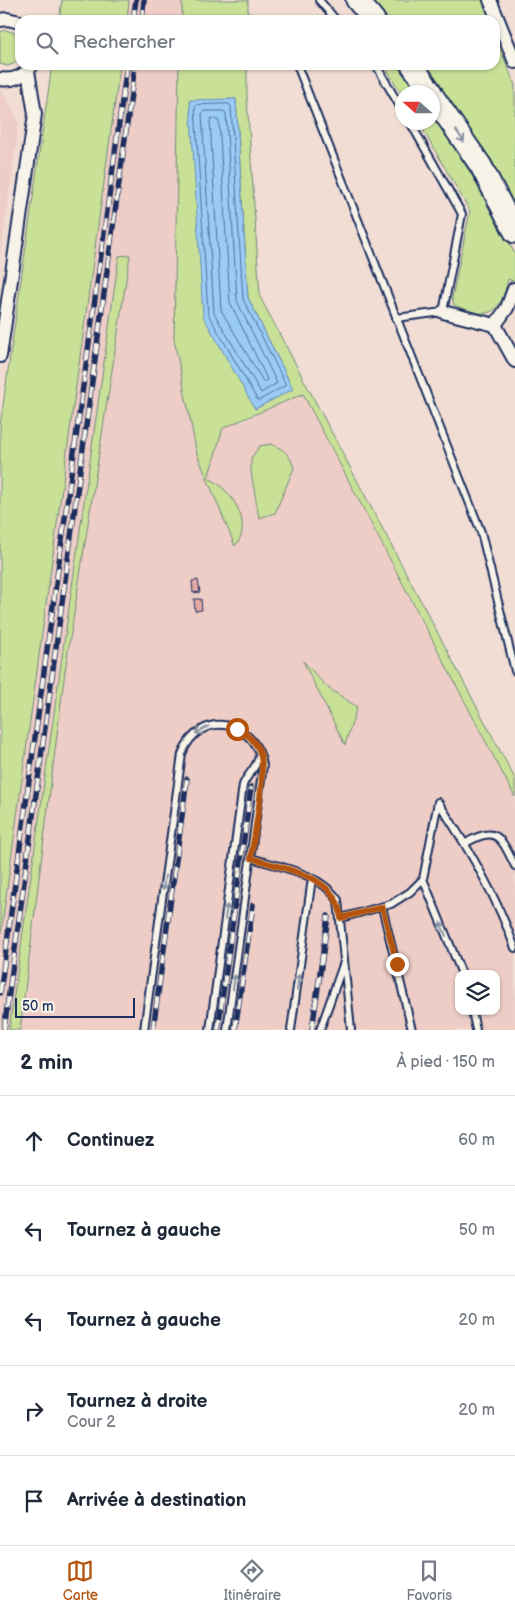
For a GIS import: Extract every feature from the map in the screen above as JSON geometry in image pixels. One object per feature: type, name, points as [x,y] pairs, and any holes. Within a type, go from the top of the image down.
[{"type":"highway","points":[[357,0],[370,15]]},
{"type":"highway","points":[[415,70],[426,85]]},
{"type":"highway","points":[[440,106],[481,166],[515,232]]},
{"type":"street","points":[[490,0],[496,15]]},
{"type":"street","points":[[0,20],[15,21]]},
{"type":"street","points":[[500,25],[515,62]]},
{"type":"street","points":[[0,79],[18,78],[28,70]]},
{"type":"street","points":[[0,356],[35,114],[30,70]]},
{"type":"street","points":[[495,324],[507,308],[514,289]]},
{"type":"street","points":[[443,312],[495,324],[515,361]]},
{"type":"lane","points":[[319,0],[332,15]]},
{"type":"lane","points":[[299,70],[481,532],[515,671]]},
{"type":"lane","points":[[379,70],[395,98]]},
{"type":"lane","points":[[396,318],[443,312],[462,214],[415,130]]},
{"type":"lane","points":[[144,1030],[180,765],[185,747],[201,729],[215,725],[237,729],[246,733],[258,746],[263,765],[227,1030]]},
{"type":"lane","points":[[210,1030],[243,785],[258,763],[258,746]]},
{"type":"lane","points":[[460,970],[423,879],[438,802],[466,843],[492,891],[515,948]]},
{"type":"lane","points":[[466,843],[482,833],[492,834],[500,839],[515,866]]},
{"type":"lane","points":[[251,858],[312,878],[333,893],[338,900],[351,1030]]},
{"type":"lane","points":[[291,1030],[312,878]]},
{"type":"lane","points":[[341,918],[382,907],[410,892],[423,879]]},
{"type":"lane","points":[[382,907],[412,1030]]},
{"type":"lane","points":[[320,1030],[345,958]]},
{"type":"lane","points":[[473,1015],[476,1030]]},
{"type":"shaded area","points":[[97,0],[191,0],[193,15],[94,15]]},
{"type":"shaded area","points":[[84,70],[182,70],[178,88],[194,330],[240,423],[303,394],[515,797],[515,1030],[0,1030],[0,569]]},
{"type":"shaded area","points":[[0,88],[19,123],[0,260]]},
{"type":"green space","points":[[62,0],[129,0],[128,15],[60,15]]},
{"type":"green space","points":[[182,0],[248,0],[248,15],[182,15]]},
{"type":"green space","points":[[371,0],[485,0],[489,15],[384,15]]},
{"type":"green space","points":[[6,30],[15,33],[15,63],[8,66],[0,64],[0,32]]},
{"type":"green space","points":[[500,48],[515,85],[515,215],[440,94],[440,85],[434,85],[425,70],[500,70]]},
{"type":"green space","points":[[51,70],[119,70],[0,940],[0,426]]},
{"type":"green space","points":[[179,70],[247,70],[247,97],[260,297],[515,779],[515,797],[303,394],[223,428],[208,478],[224,489],[237,507],[241,517],[240,537],[235,546],[197,454],[174,339]],"holes":[[[236,99],[248,298],[293,389],[255,409],[190,101]]]},
{"type":"green space","points":[[387,70],[400,70],[412,85],[396,85]]},
{"type":"green space","points":[[440,124],[484,195],[515,254],[515,282],[508,279],[501,301],[491,312],[484,313],[466,310],[454,305],[452,298],[470,211],[423,130],[440,130]]},
{"type":"green space","points":[[130,255],[65,671],[20,1030],[9,1030],[119,256]]},
{"type":"green space","points":[[270,444],[286,453],[291,459],[294,468],[275,513],[259,518],[251,472],[251,458],[260,446]]},
{"type":"green space","points":[[303,661],[327,687],[357,707],[345,745]]},
{"type":"water","points":[[236,99],[248,298],[293,389],[255,409],[203,316],[190,100]]},
{"type":"building","points":[[198,580],[200,592],[193,593],[192,581]]},
{"type":"building","points":[[194,599],[201,599],[202,610],[195,611]]},
{"type":"railway","points":[[134,15],[136,0]]},
{"type":"railway","points":[[142,15],[144,0]]},
{"type":"railway","points":[[0,993],[126,70]]},
{"type":"railway","points":[[4,1030],[134,70]]},
{"type":"railway","points":[[153,1030],[187,779]]},
{"type":"railway","points":[[218,1030],[251,787]]},
{"type":"railway","points":[[235,1030],[253,905]]},
{"type":"railway","points":[[312,1030],[328,916]]},
{"type":"route","points":[[237,729],[246,733],[258,746],[263,765],[251,858],[312,878],[329,888],[338,900],[341,918],[355,916],[382,907],[397,964]]}]
